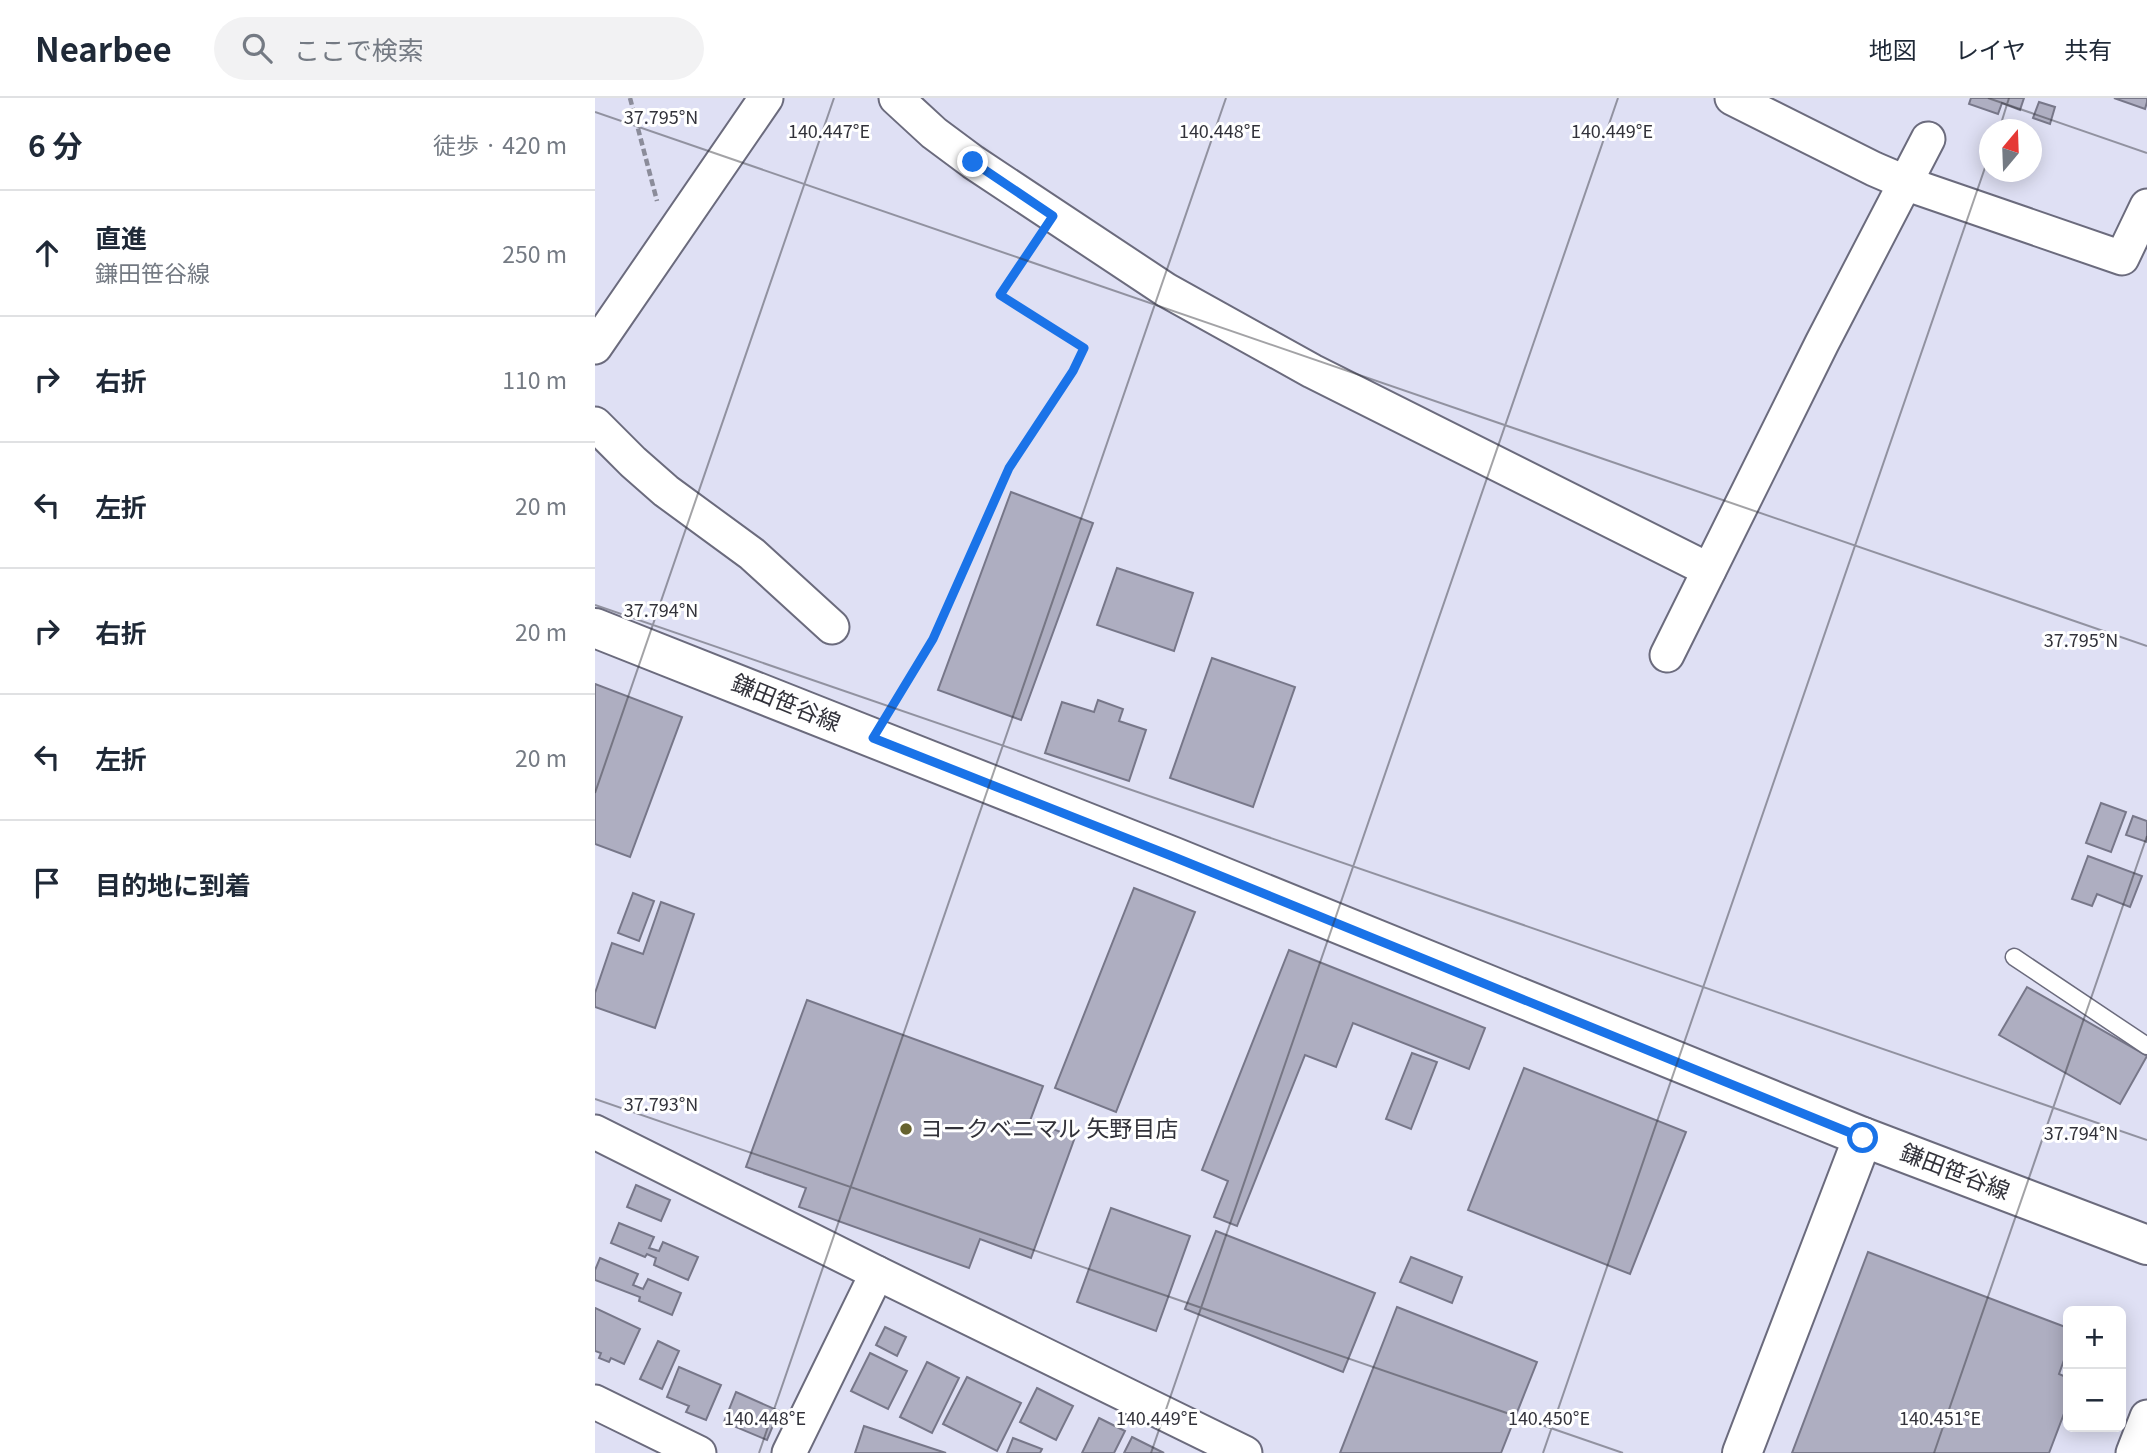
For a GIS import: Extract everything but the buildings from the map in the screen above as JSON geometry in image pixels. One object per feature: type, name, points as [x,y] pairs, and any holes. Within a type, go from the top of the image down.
[{"type":"street","points":[[595,347],[766,98]]},
{"type":"street","points":[[896,98],[934,133],[973,162],[1166,290],[1259,343],[1709,570]]},
{"type":"street","points":[[1732,98],[1904,182],[2122,258],[2147,206]]},
{"type":"street","points":[[1667,655],[1928,139]]},
{"type":"street","points":[[595,424],[657,484],[752,554],[832,627]]},
{"type":"street","name":"鎌田笹谷線","points":[[595,628],[1187,862],[1863,1138],[2147,1245]]},
{"type":"street","points":[[595,1132],[1245,1453]]},
{"type":"street","points":[[1742,1453],[1863,1138]]},
{"type":"street","points":[[789,1453],[877,1273]]},
{"type":"street","points":[[595,1402],[699,1453]]},
{"type":"street","points":[[2133,1453],[2147,1417]]},
{"type":"lane","points":[[2014,957],[2147,1046]]},
{"type":"path","points":[[630,98],[670,239]]},
{"type":"path","points":[[873,738],[933,639],[1009,468],[1073,371],[1084,348],[1000,295],[1053,216]]},
{"type":"place","name":"ヨークベニマル 矢野目店","points":[[906,1129]]},
{"type":"route","points":[[973,162],[1053,216],[1000,295],[1084,348],[1073,371],[1009,468],[933,639],[873,738],[1174,857],[1863,1138]]}]
